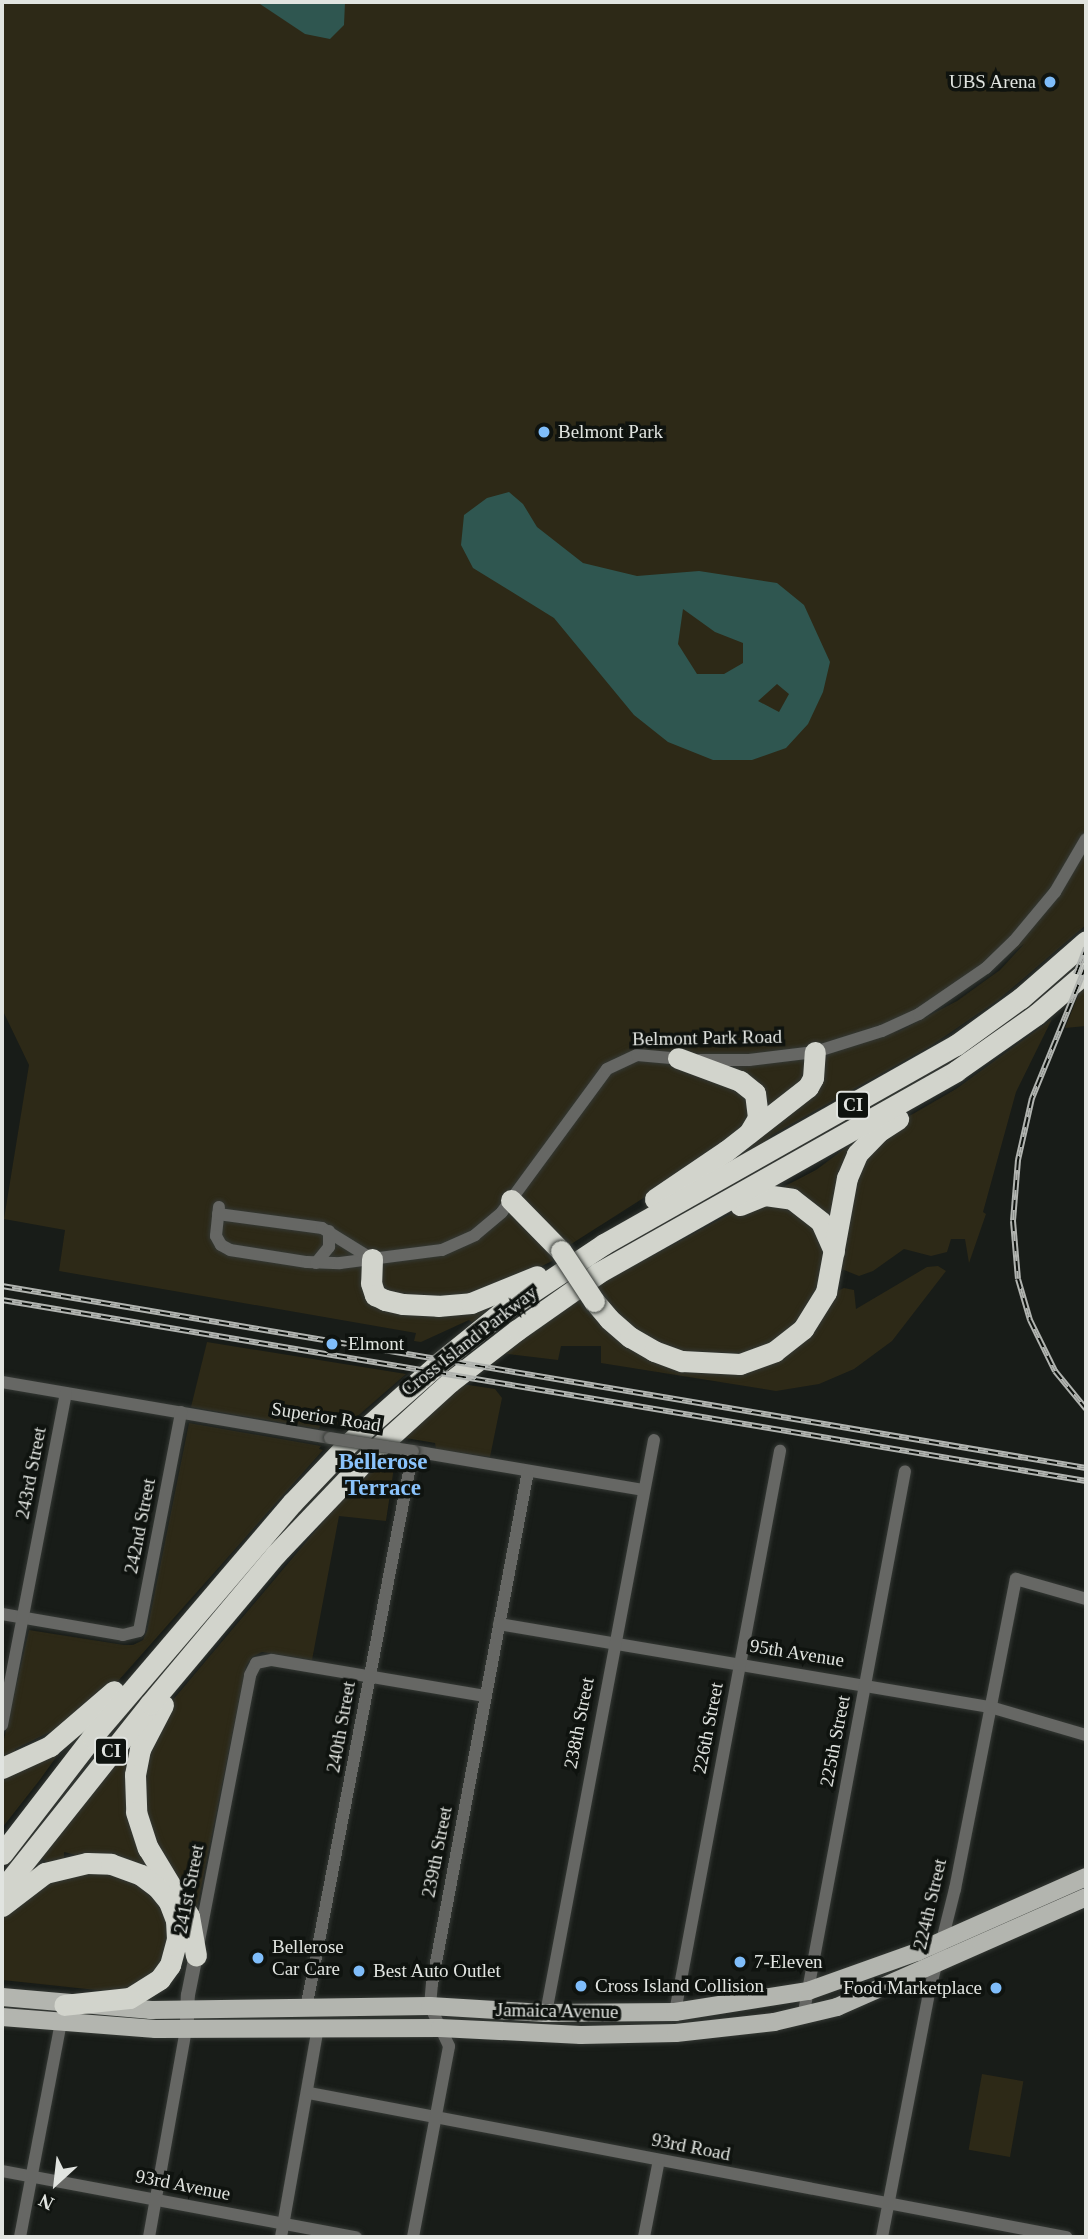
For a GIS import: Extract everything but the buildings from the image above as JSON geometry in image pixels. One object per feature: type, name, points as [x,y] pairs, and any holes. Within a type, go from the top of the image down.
[{"type":"highway","name":"Cross Island Parkway","points":[[2,1854],[92,1737],[292,1503],[378,1416],[470,1337],[562,1261],[604,1244],[956,1045],[1021,998],[1086,942]]},
{"type":"highway","name":"Cross Island Parkway","points":[[2,1890],[223,1616],[343,1481],[461,1373],[598,1273],[957,1071],[1037,1014],[1086,972]]},
{"type":"highway","points":[[604,1244],[636,1211],[705,1167],[808,1087],[813,1078],[815,1052]]},
{"type":"highway","points":[[678,1058],[740,1081],[755,1093],[758,1118],[749,1133]]},
{"type":"highway","points":[[511,1200],[618,1328],[642,1345],[667,1357],[712,1365],[751,1362],[786,1344],[810,1321],[829,1284],[847,1178],[857,1154],[878,1132],[905,1114],[957,1071]]},
{"type":"highway","points":[[695,1218],[731,1210],[765,1195],[785,1196],[814,1214],[834,1251]]},
{"type":"highway","points":[[372,1259],[371,1283],[375,1294],[393,1303],[420,1306],[471,1303],[533,1277],[562,1261]]},
{"type":"highway","points":[[196,1955],[192,1927],[184,1903],[143,1837],[136,1812],[135,1775],[140,1749],[150,1725],[184,1680],[223,1616]]},
{"type":"highway","points":[[2,1769],[38,1753],[68,1733],[184,1627]]},
{"type":"highway","points":[[2,1906],[45,1873],[87,1863],[111,1864],[141,1875],[157,1886],[169,1902],[176,1920],[177,1938],[170,1965],[160,1979],[129,1998],[63,2014]]},
{"type":"main road","name":"Jamaica Avenue","points":[[2,2017],[430,2006],[546,2013],[675,2012],[808,1991],[943,1940],[1086,1877]]},
{"type":"main road","name":"Jamaica Avenue","points":[[2,1997],[63,2014],[186,2030],[440,2028],[535,2034],[676,2033],[803,2017],[837,2007],[1086,1897]]},
{"type":"street","name":"Belmont Park Road","points":[[372,1259],[329,1231],[218,1210],[216,1236],[225,1248],[316,1263],[358,1263],[372,1259],[427,1254],[454,1245],[485,1228],[511,1200],[607,1069],[637,1055],[748,1060],[815,1052],[883,1031],[919,1014],[986,968],[1042,909],[1086,839]]},
{"type":"street","points":[[316,1263],[329,1247],[329,1231]]},
{"type":"street","name":"Superior Road","points":[[2,1382],[643,1490]]},
{"type":"street","name":"243rd Street","points":[[2,1725],[66,1393]]},
{"type":"street","name":"242nd Street","points":[[23,1618],[123,1634],[136,1633],[143,1619],[181,1412]]},
{"type":"street","name":"238th Street","points":[[546,2013],[654,1440]]},
{"type":"street","name":"240th Street","points":[[306,2009],[413,1451]]},
{"type":"street","name":"226th Street","points":[[675,2012],[780,1451]]},
{"type":"street","name":"239th Street","points":[[430,2006],[528,1471]]},
{"type":"street","name":"225th Street","points":[[803,2017],[905,1471]]},
{"type":"street","name":"224th Street","points":[[882,2237],[935,1966],[943,1940],[1016,1579],[1086,1599]]},
{"type":"street","points":[[2,1614],[23,1618]]},
{"type":"street","name":"95th Avenue","points":[[499,1624],[990,1707],[1086,1735]]},
{"type":"street","name":"241st Street","points":[[149,2237],[186,2030],[196,1955],[250,1675],[256,1663],[272,1660],[370,1676]]},
{"type":"street","points":[[370,1676],[485,1696]]},
{"type":"street","points":[[413,2237],[449,2046],[430,2006]]},
{"type":"street","points":[[20,2237],[63,2014]]},
{"type":"street","points":[[281,2237],[309,2093],[318,2028]]},
{"type":"street","name":"93rd Road","points":[[309,2093],[1066,2237]]},
{"type":"street","points":[[644,2237],[659,2160]]},
{"type":"street","name":"93rd Avenue","points":[[2,2171],[356,2237]]},
{"type":"shaded area","name":"Belmont Park","points":[[2,2],[1086,2],[1086,925],[998,1000],[932,1045],[772,1135],[743,1155],[741,1148],[645,1197],[554,1255],[556,1259],[526,1274],[503,1300],[473,1323],[469,1320],[421,1342],[414,1341],[416,1333],[59,1271],[65,1230],[4,1219],[29,1065],[2,1009]],"holes":[[[1024,944],[1000,970],[957,1001],[894,1034]]]},
{"type":"shaded area","points":[[1086,982],[1086,1026],[1065,1028],[1081,988]]},
{"type":"shaded area","points":[[1052,1019],[1016,1092],[983,1212],[986,1214],[969,1263],[965,1239],[951,1239],[947,1252],[931,1256],[904,1249],[873,1271],[859,1276],[839,1268],[854,1171],[885,1130],[956,1089]]},
{"type":"shaded area","points":[[864,1134],[832,1224],[785,1190],[785,1186],[816,1170]]},
{"type":"shaded area","points":[[783,1202],[815,1225],[825,1249],[823,1277],[794,1328],[751,1354],[669,1350],[583,1301],[594,1318],[597,1317],[630,1346],[754,1366],[835,1292],[844,1288],[854,1290],[856,1309],[927,1267],[938,1266],[946,1271],[892,1341],[854,1369],[819,1384],[776,1391],[601,1363],[601,1346],[561,1346],[558,1360],[500,1353],[594,1287],[745,1206]]},
{"type":"shaded area","points":[[207,1342],[406,1374],[345,1427],[321,1423],[319,1429],[191,1407]]},
{"type":"shaded area","points":[[462,1384],[495,1389],[502,1398],[490,1457],[436,1449],[435,1443],[400,1437]]},
{"type":"shaded area","points":[[189,1423],[321,1446],[319,1449],[323,1450],[110,1690],[64,1725],[15,1749],[14,1756],[2,1761],[2,1748],[29,1630],[124,1645],[133,1645],[143,1640]]},
{"type":"shaded area","points":[[376,1459],[394,1467],[386,1521],[339,1516],[312,1660],[262,1652],[252,1657],[246,1666],[196,1914],[158,1851],[141,1810],[140,1761],[156,1720]]},
{"type":"shaded area","points":[[147,1720],[129,1770],[169,1891],[84,1857],[64,1852],[64,1859],[52,1865],[41,1858],[54,1836]]},
{"type":"shaded area","points":[[59,1753],[39,1781],[2,1828],[2,1774]]},
{"type":"shaded area","points":[[76,1867],[118,1871],[153,1890],[171,1924],[165,1959],[156,1975],[127,1989],[106,1991],[2,1980],[2,1911]]},
{"type":"shaded area","points":[[982,2074],[1023,2081],[1010,2157],[969,2150]]},
{"type":"water","points":[[257,2],[345,2],[344,25],[330,39],[305,34]]},
{"type":"water","points":[[509,492],[523,504],[537,527],[583,563],[637,576],[699,571],[777,583],[804,605],[830,662],[823,692],[808,724],[786,748],[752,760],[713,760],[668,742],[634,715],[554,618],[473,568],[461,545],[464,515],[487,498]],"holes":[[[683,609],[715,632],[743,643],[743,663],[724,674],[697,674],[678,644]],[[777,684],[789,694],[779,712],[758,701]]]},
{"type":"railway","points":[[1076,974],[1086,948]]},
{"type":"railway","points":[[1086,966],[1032,1098],[1018,1160],[1013,1221],[1018,1279],[1030,1320],[1055,1371],[1086,1409]]},
{"type":"railway","points":[[2,1286],[1086,1468]]},
{"type":"railway","points":[[2,1300],[1086,1481]]},
{"type":"place","name":"UBS Arena","points":[[1050,82]]},
{"type":"place","name":"Belmont Park","points":[[544,432]]},
{"type":"place","name":"Elmont","points":[[332,1344]]},
{"type":"place","name":"Bellerose Car Care","points":[[258,1958]]},
{"type":"place","name":"7-Eleven","points":[[740,1962]]},
{"type":"place","name":"Best Auto Outlet","points":[[359,1971]]},
{"type":"place","name":"Cross Island Collision","points":[[581,1986]]},
{"type":"place","name":"Food Marketplace","points":[[996,1988]]},
{"type":"district","name":"Bellerose Terrace","points":[[383,1475]]}]
